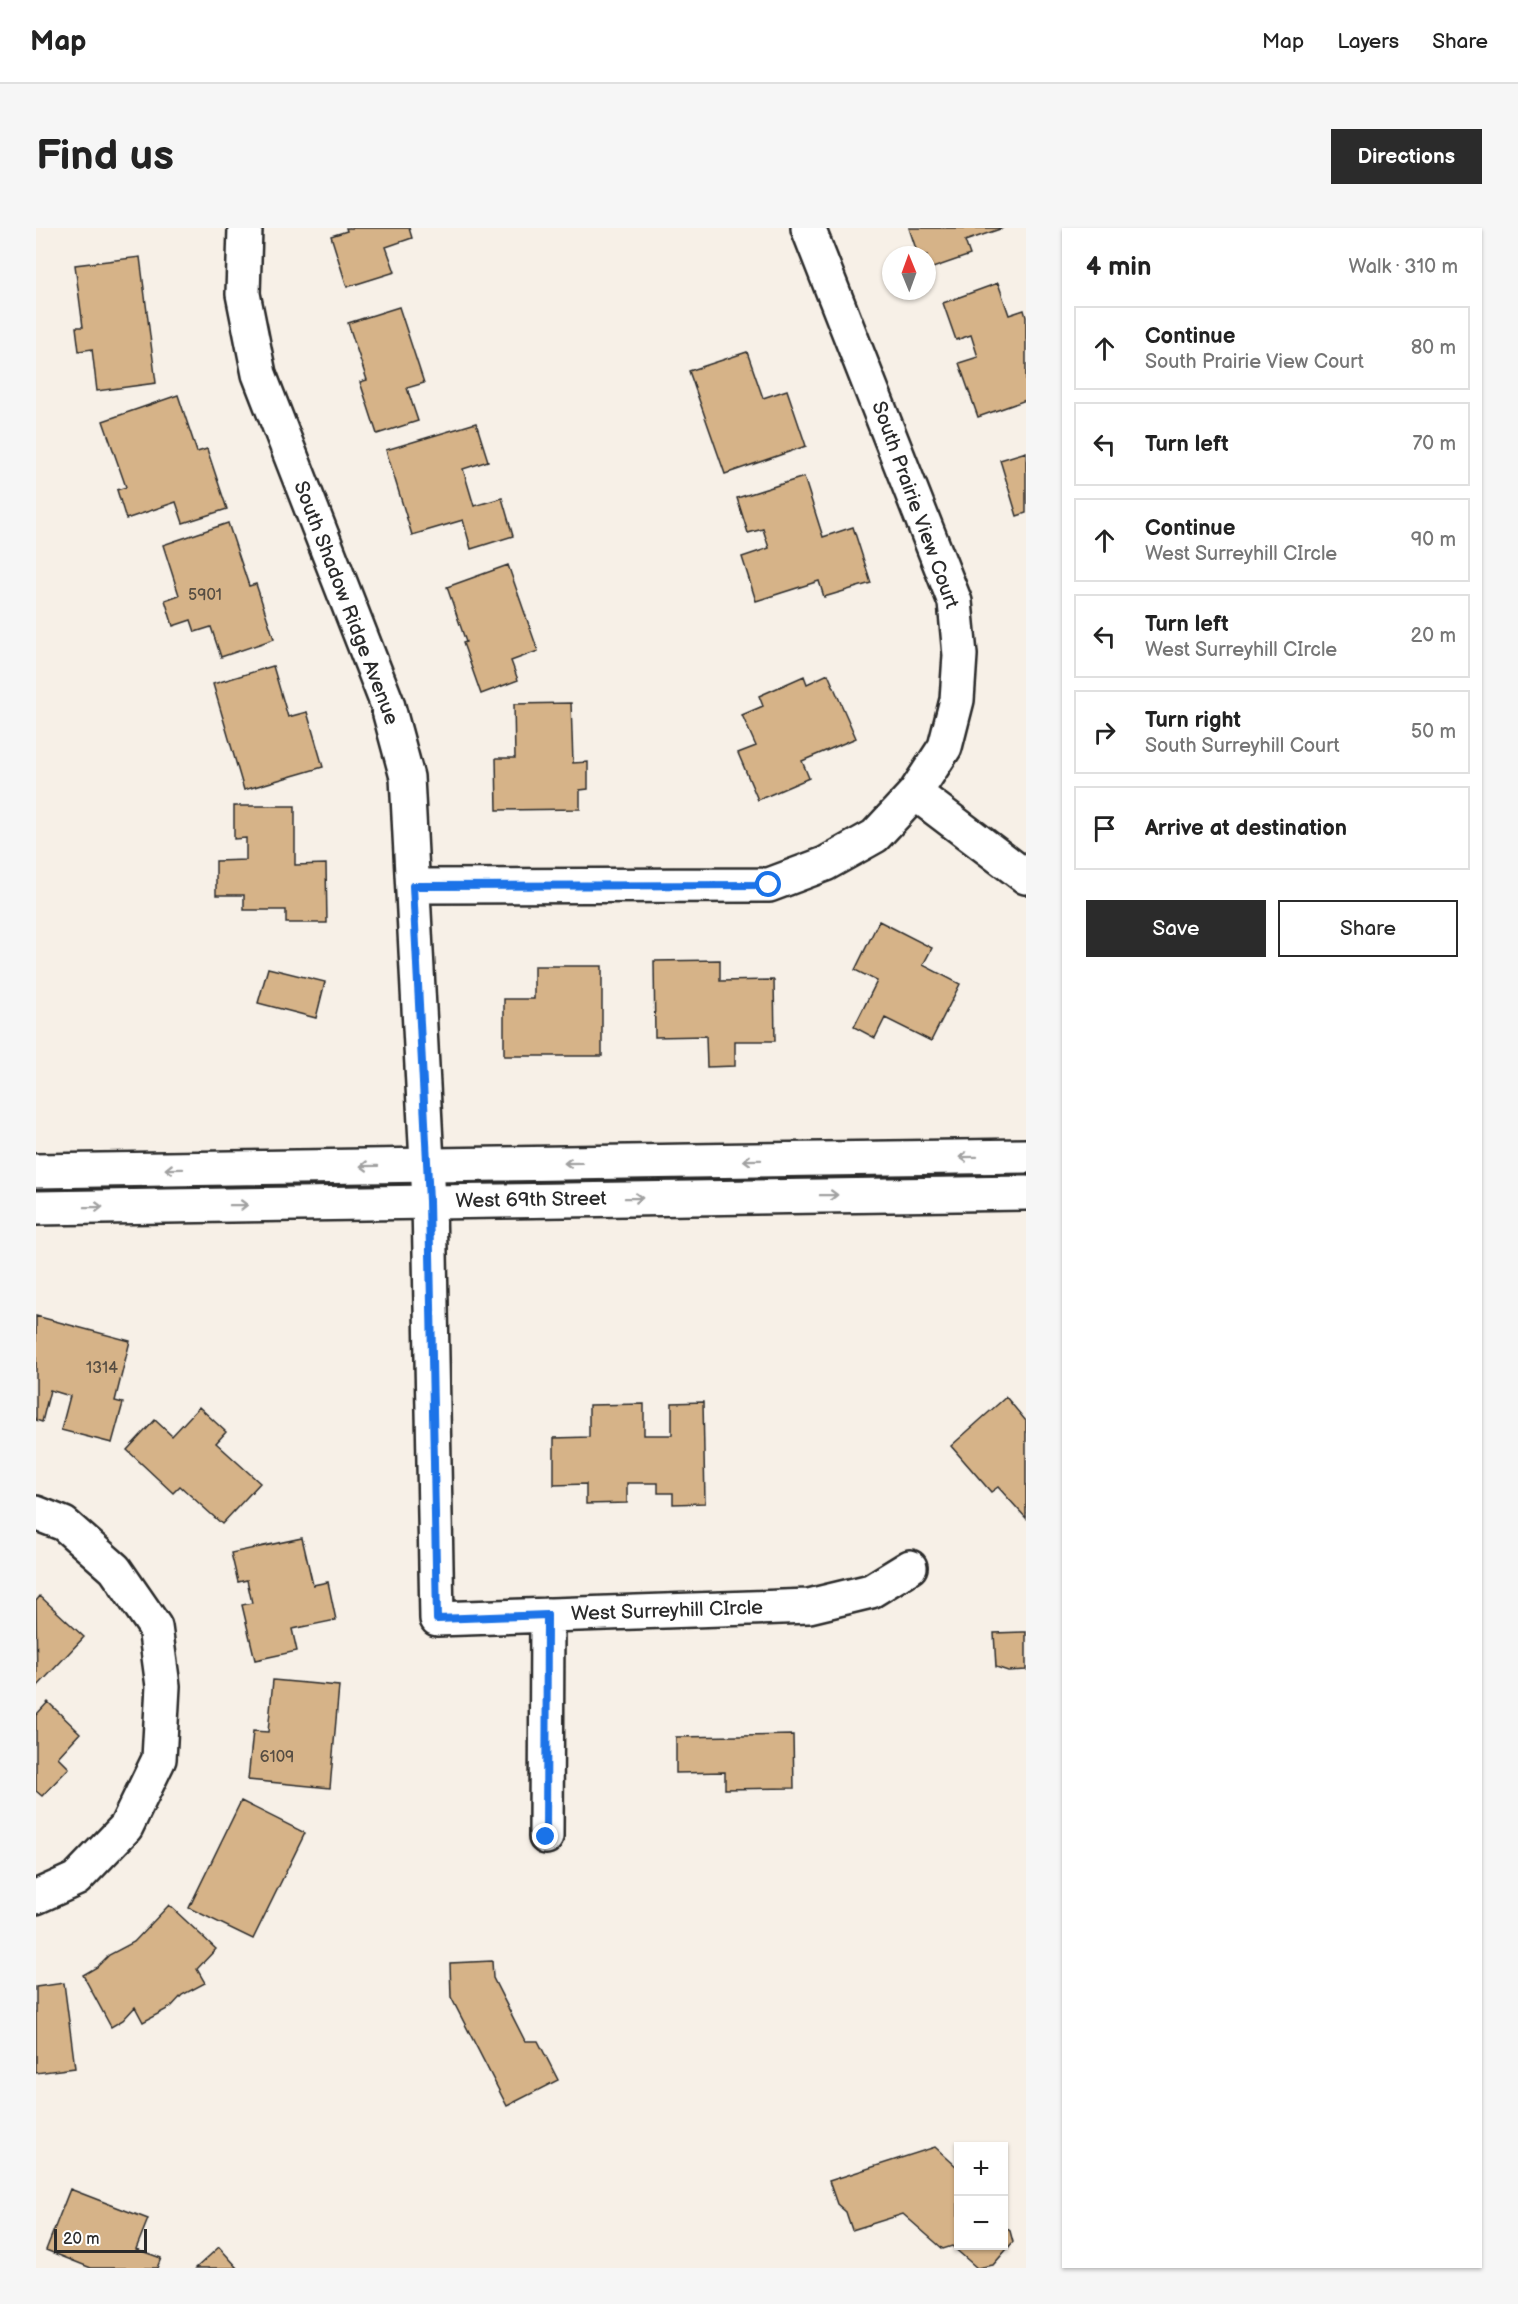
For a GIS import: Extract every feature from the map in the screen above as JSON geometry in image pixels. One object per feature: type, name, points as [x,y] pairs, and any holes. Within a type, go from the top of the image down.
[{"type":"street","name":"South Shadow Ridge Avenue","points":[[245,228],[243,294],[259,374],[387,703],[406,777],[429,1201]]},
{"type":"street","name":"South Prairie View Court","points":[[413,886],[769,885],[825,864],[875,836],[915,793],[945,747],[957,700],[960,655],[955,602],[808,228]]},
{"type":"street","points":[[915,793],[1026,877]]},
{"type":"street","name":"West 69th Street","points":[[36,1171],[1026,1156]]},
{"type":"street","name":"West 69th Street","points":[[36,1208],[1026,1192]]},
{"type":"street","name":"West Surreyhill CIrcle","points":[[429,1201],[437,1619],[808,1606],[871,1591],[910,1567]]},
{"type":"street","points":[[36,1513],[64,1524],[115,1569],[155,1627],[163,1686],[159,1759],[126,1827],[76,1879],[36,1897]]},
{"type":"street","points":[[546,1837],[547,1615]]},
{"type":"building","points":[[346,228],[409,228],[412,238],[386,247],[395,272],[347,287],[331,236],[347,231]]},
{"type":"building","points":[[909,228],[1003,228],[965,241],[970,255],[936,267],[936,246],[915,246]]},
{"type":"building","points":[[140,257],[156,383],[97,391],[92,349],[79,351],[76,327],[83,327],[75,265]]},
{"type":"building","points":[[998,283],[1009,315],[1024,310],[1026,317],[1026,400],[978,417],[959,363],[978,357],[971,335],[956,340],[943,303]]},
{"type":"building","points":[[399,307],[424,383],[407,388],[418,421],[377,434],[360,382],[367,380],[348,323]]},
{"type":"building","points":[[747,352],[763,398],[787,390],[806,446],[725,474],[689,371]]},
{"type":"building","points":[[178,395],[197,452],[207,449],[227,509],[183,523],[176,502],[126,519],[117,490],[126,487],[103,421]]},
{"type":"building","points":[[476,423],[488,461],[463,469],[474,506],[502,498],[513,536],[471,549],[463,520],[412,535],[386,450]]},
{"type":"building","points":[[1026,452],[1026,513],[1017,516],[1000,460]]},
{"type":"building","points":[[804,477],[823,537],[853,527],[871,583],[824,597],[819,581],[756,601],[742,557],[769,548],[763,529],[748,533],[737,498]]},
{"type":"building","points":[[228,523],[249,586],[256,584],[274,639],[221,657],[211,627],[195,632],[191,620],[173,626],[165,600],[179,595],[163,545]]},
{"type":"building","points":[[508,565],[538,651],[511,661],[518,680],[481,694],[447,587]]},
{"type":"building","points":[[273,666],[288,717],[307,712],[323,767],[244,790],[213,684]]},
{"type":"building","points":[[828,674],[856,738],[802,761],[809,778],[758,800],[738,753],[756,746],[742,715],[763,706],[759,696],[804,676],[807,684]]},
{"type":"building","points":[[571,703],[573,763],[588,762],[588,789],[580,790],[580,809],[497,810],[496,758],[515,758],[514,704]]},
{"type":"building","points":[[234,806],[295,806],[295,865],[326,864],[327,923],[286,923],[286,910],[244,910],[244,895],[216,895],[216,861],[246,860],[246,838],[234,839]]},
{"type":"building","points":[[879,921],[932,948],[923,965],[960,984],[931,1041],[885,1018],[875,1038],[854,1027],[877,981],[855,970]]},
{"type":"building","points":[[720,960],[720,981],[774,980],[775,1041],[735,1041],[735,1066],[707,1067],[706,1036],[655,1037],[654,961]]},
{"type":"building","points":[[534,966],[602,966],[602,1056],[504,1056],[504,999],[534,999]]},
{"type":"building","points":[[268,968],[325,982],[316,1018],[258,1003]]},
{"type":"building","points":[[36,1316],[130,1341],[115,1401],[123,1403],[112,1443],[61,1430],[70,1396],[50,1390],[42,1422],[36,1420]]},
{"type":"building","points":[[1006,1397],[1026,1421],[1026,1518],[998,1487],[991,1492],[951,1446]]},
{"type":"building","points":[[703,1402],[705,1503],[673,1504],[673,1493],[658,1493],[658,1483],[627,1483],[627,1503],[586,1504],[586,1484],[554,1485],[554,1438],[589,1437],[589,1405],[644,1404],[644,1435],[672,1435],[672,1403]]},
{"type":"building","points":[[199,1407],[226,1432],[216,1443],[260,1483],[222,1524],[180,1486],[173,1493],[127,1450],[155,1420],[172,1436]]},
{"type":"building","points":[[302,1538],[313,1585],[328,1582],[336,1620],[292,1629],[297,1651],[255,1660],[242,1605],[252,1603],[247,1580],[238,1582],[231,1553]]},
{"type":"building","points":[[40,1596],[84,1637],[37,1687],[36,1601]]},
{"type":"building","points":[[1026,1632],[1026,1670],[1008,1671],[996,1667],[994,1633]]},
{"type":"building","points":[[273,1680],[339,1686],[330,1788],[248,1780],[253,1731],[268,1732]]},
{"type":"building","points":[[48,1702],[80,1733],[58,1757],[69,1768],[42,1796],[36,1791],[36,1715]]},
{"type":"building","points":[[793,1735],[794,1788],[725,1789],[725,1772],[676,1773],[676,1737]]},
{"type":"building","points":[[241,1801],[305,1833],[253,1939],[189,1908]]},
{"type":"building","points":[[169,1905],[216,1949],[197,1969],[205,1983],[182,1995],[171,2007],[143,2022],[135,2007],[123,2020],[111,2027],[83,1975],[97,1967],[109,1955],[134,1942]]},
{"type":"building","points":[[492,1961],[493,1978],[525,2041],[538,2041],[558,2080],[507,2106],[451,1997],[450,1963]]},
{"type":"building","points":[[64,1983],[75,2068],[36,2073],[36,1987]]},
{"type":"building","points":[[935,2147],[954,2164],[954,2248],[952,2246],[943,2249],[903,2214],[852,2230],[846,2212],[837,2204],[829,2181]]},
{"type":"building","points":[[70,2189],[148,2219],[136,2249],[161,2258],[157,2268],[91,2268],[46,2250]]},
{"type":"building","points":[[1008,2229],[1010,2231],[1013,2242],[1008,2248]]},
{"type":"building","points":[[219,2247],[238,2268],[196,2268]]},
{"type":"building","points":[[957,2250],[1006,2250],[993,2265],[977,2268]]},
{"type":"route","points":[[546,1837],[547,1615],[437,1619],[429,1201],[413,886],[769,885]]}]
